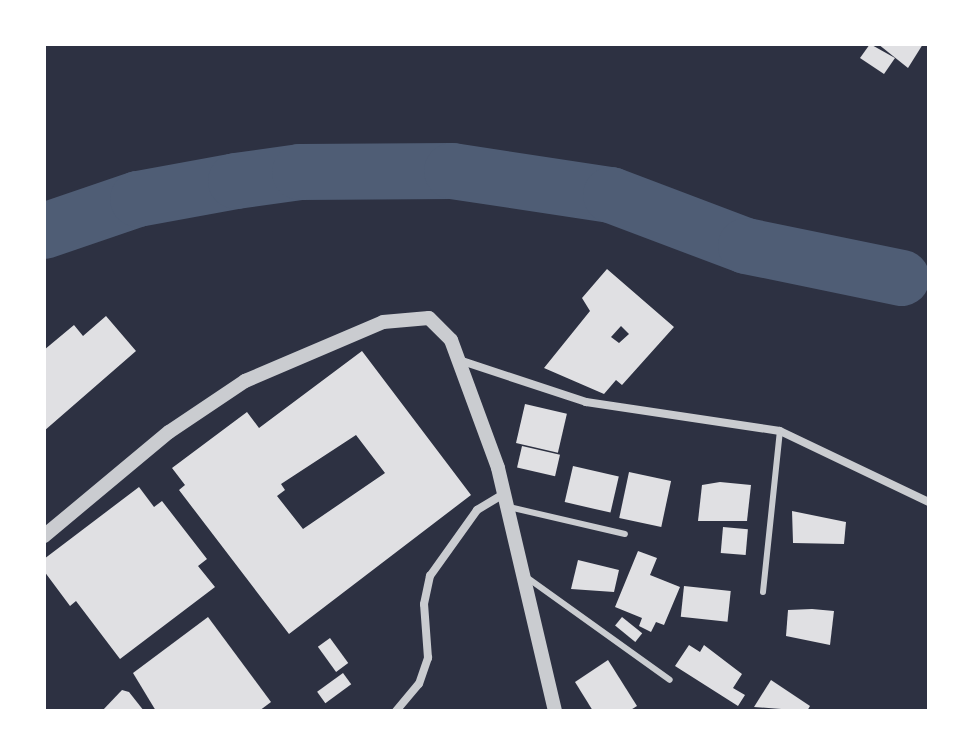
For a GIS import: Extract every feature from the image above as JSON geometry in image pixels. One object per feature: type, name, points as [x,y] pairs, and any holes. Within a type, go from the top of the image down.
[{"type":"street","points":[[44,536],[205,405],[301,354],[383,322],[429,318],[459,360],[507,500],[529,579],[555,711]]},
{"type":"street","points":[[459,360],[586,402],[780,431],[929,502]]},
{"type":"street","points":[[396,711],[419,684],[428,658],[424,604],[430,576],[477,510],[507,500]]},
{"type":"lane","points":[[763,592],[780,431]]},
{"type":"lane","points":[[507,500],[625,534]]},
{"type":"lane","points":[[529,579],[670,680]]},
{"type":"building","points":[[870,44],[895,58],[884,74],[860,58]]},
{"type":"building","points":[[878,44],[923,44],[908,68]]},
{"type":"building","points":[[607,269],[674,327],[622,385],[616,380],[604,394],[544,368],[590,311],[582,298]],"holes":[[[621,326],[629,334],[619,343],[611,337]]]},
{"type":"building","points":[[106,316],[136,351],[44,431],[44,350],[74,325],[83,336]]},
{"type":"building","points":[[362,351],[471,495],[289,634],[179,490],[185,485],[172,468],[247,412],[259,428]],"holes":[[[356,435],[385,473],[303,529],[277,496],[285,490],[281,484]]]},
{"type":"building","points":[[525,404],[567,414],[558,453],[516,443]]},
{"type":"building","points":[[522,446],[560,455],[555,476],[517,467]]},
{"type":"building","points":[[573,466],[619,477],[610,513],[565,502]]},
{"type":"building","points":[[629,472],[671,481],[661,527],[619,518]]},
{"type":"building","points":[[720,482],[751,485],[747,521],[698,521],[702,485]]},
{"type":"building","points":[[139,487],[154,507],[162,501],[207,559],[198,566],[215,587],[120,659],[76,601],[70,606],[44,571],[44,559]]},
{"type":"building","points":[[792,511],[846,522],[844,544],[793,543]]},
{"type":"building","points":[[723,527],[748,529],[746,555],[721,553]]},
{"type":"building","points":[[638,551],[657,558],[650,575],[680,587],[664,625],[656,622],[651,632],[639,626],[642,618],[615,607]]},
{"type":"building","points":[[578,560],[619,570],[614,592],[571,589]]},
{"type":"building","points":[[684,586],[731,591],[728,622],[681,617]]},
{"type":"building","points":[[788,610],[834,611],[830,645],[786,636]]},
{"type":"building","points":[[208,617],[271,702],[259,711],[156,711],[133,673]]},
{"type":"building","points":[[622,617],[642,633],[635,642],[615,626]]},
{"type":"building","points":[[330,638],[348,663],[336,672],[318,647]]},
{"type":"building","points":[[689,645],[700,652],[704,645],[742,674],[733,688],[745,695],[738,706],[675,666]]},
{"type":"building","points":[[608,660],[637,706],[629,711],[593,711],[575,682]]},
{"type":"building","points":[[343,673],[351,684],[325,703],[317,692]]},
{"type":"building","points":[[771,680],[810,706],[807,711],[754,707]]},
{"type":"building","points":[[122,690],[129,692],[144,711],[102,711]]},
{"type":"waterway","points":[[44,231],[138,199],[236,181],[300,172],[452,171],[611,195],[746,246],[902,278]]},
{"type":"waterway","points":[[902,278],[929,284]]}]
